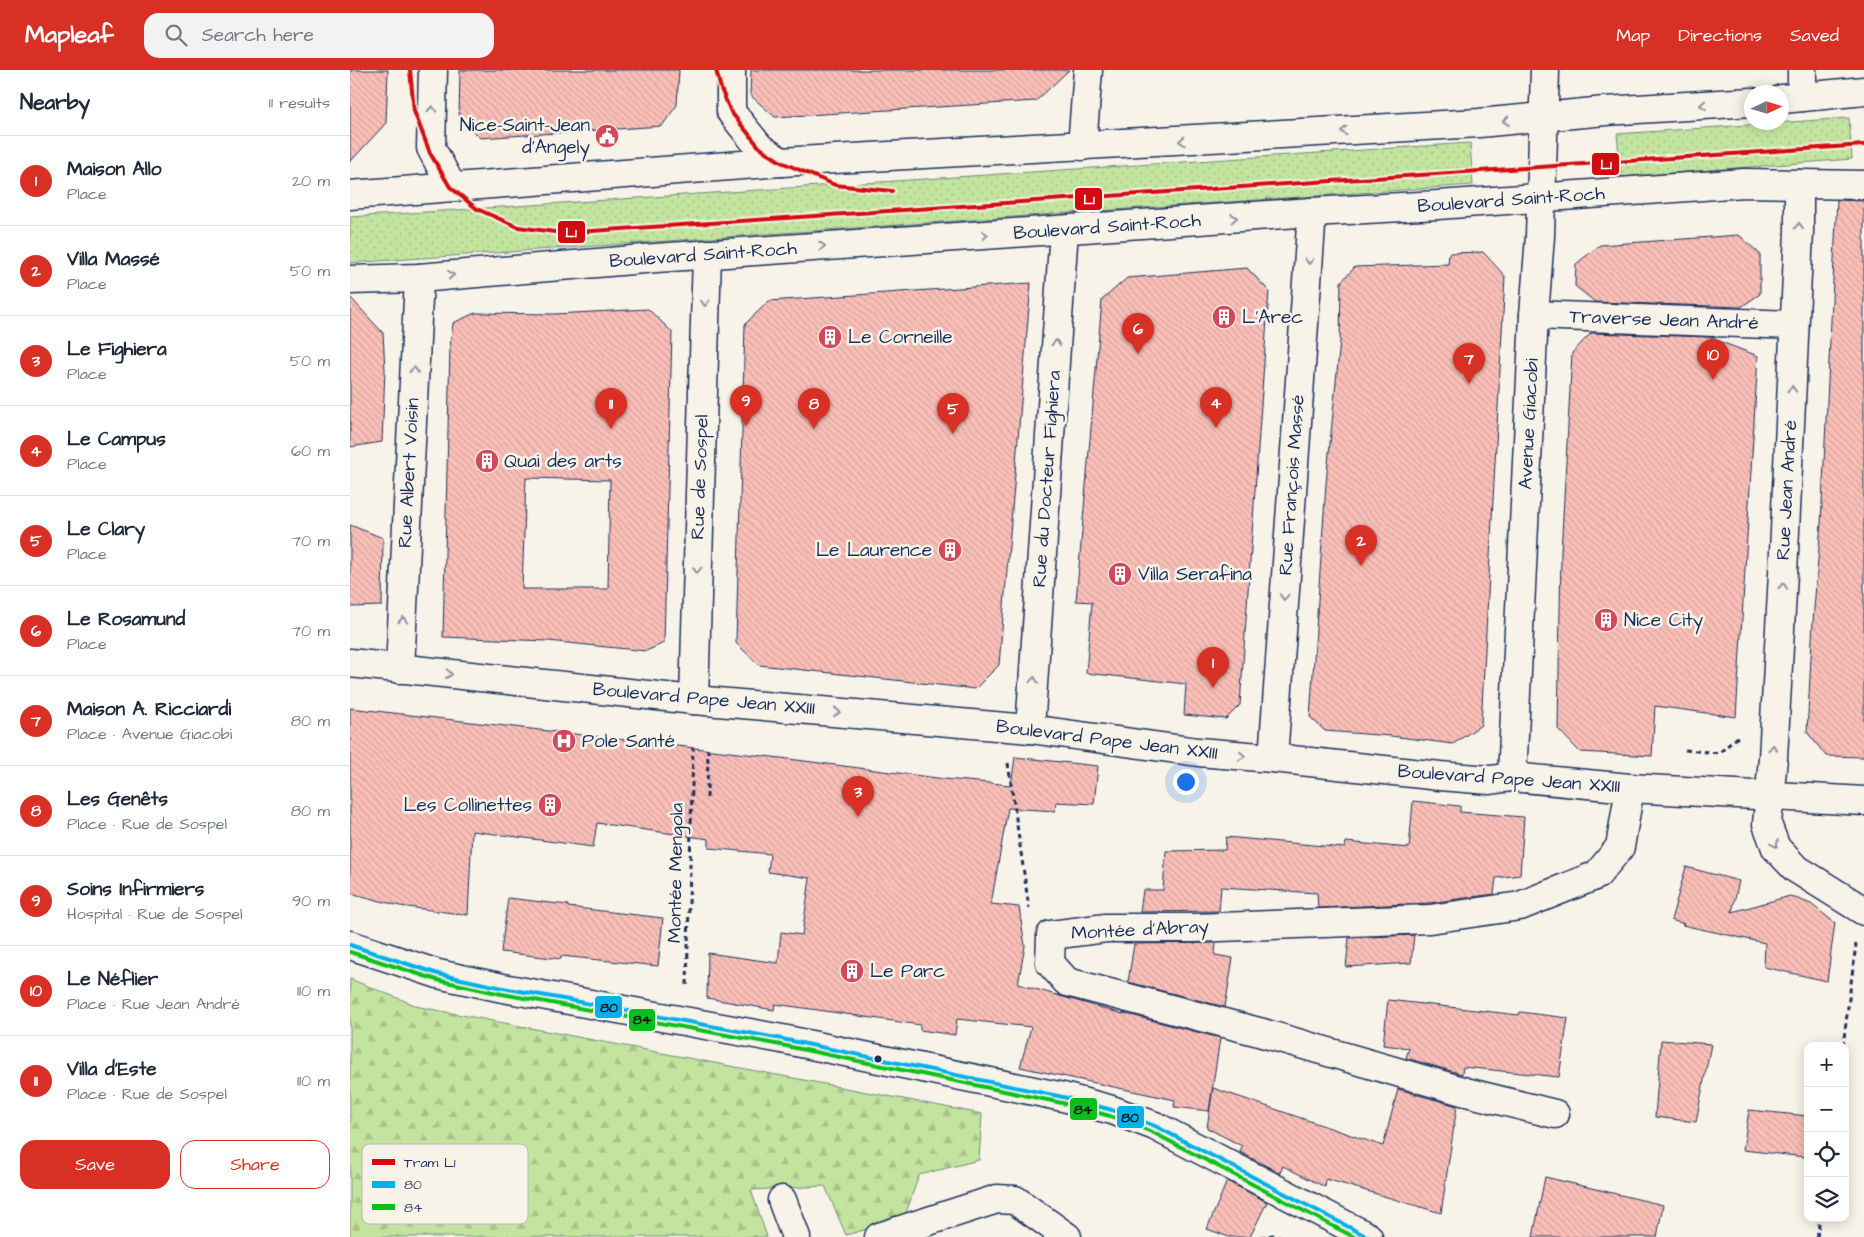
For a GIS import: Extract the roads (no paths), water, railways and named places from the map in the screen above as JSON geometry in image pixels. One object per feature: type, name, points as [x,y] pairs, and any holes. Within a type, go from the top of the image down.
[{"type":"street","points":[[433,70],[430,148],[452,187]]},
{"type":"street","points":[[731,70],[731,112],[760,148],[781,162]]},
{"type":"street","points":[[1082,146],[1088,70]]},
{"type":"street","name":"Avenue Giacobi","points":[[1512,777],[1541,198],[1545,70]]},
{"type":"street","points":[[1802,70],[1792,98],[1864,92]]},
{"type":"street","points":[[350,195],[781,162],[1469,124],[1604,111],[1744,102]]},
{"type":"street","name":"Boulevard Saint-Roch","points":[[350,280],[419,278],[707,254],[1744,183],[1864,185]]},
{"type":"street","name":"Rue Jean André","points":[[1770,797],[1783,573],[1799,232],[1799,184]]},
{"type":"street","name":"Rue François Massé","points":[[1273,758],[1312,212]]},
{"type":"street","name":"Rue du Docteur Fighiera","points":[[1030,729],[1064,230]]},
{"type":"street","name":"Rue de Sospel","points":[[694,700],[707,254]]},
{"type":"street","name":"Rue Albert Voisin","points":[[400,669],[419,278]]},
{"type":"street","name":"Traverse Jean André","points":[[1534,315],[1794,325]]},
{"type":"street","name":"Boulevard Pape Jean XXIII","points":[[350,663],[694,700],[1030,729],[1198,752],[1490,780],[1512,777],[1630,788],[1864,801]]},
{"type":"street","name":"Montée d'Abray","points":[[1555,1114],[1466,1092],[1259,1032],[1067,982],[1050,963],[1051,935],[1106,928],[1195,928],[1430,918],[1520,906],[1597,874],[1620,846],[1630,788]]},
{"type":"street","points":[[1770,797],[1767,824],[1776,848],[1795,868],[1862,910]]},
{"type":"street","points":[[350,945],[438,974],[503,988],[802,1043],[1054,1095],[1112,1110],[1155,1126],[1368,1237]]},
{"type":"street","points":[[879,1237],[997,1199],[1015,1200],[1067,1237]]},
{"type":"street","points":[[782,1200],[796,1237]]},
{"type":"tram line","name":"L1","points":[[410,70],[414,111],[430,153],[450,187],[477,209],[518,227],[562,233],[1213,191],[1864,145]]},
{"type":"tram line","name":"L1","points":[[716,70],[721,89],[731,112],[760,148],[781,162],[835,185],[892,191]]},
{"type":"place","name":"Nice-Saint-Jean d'Angely","points":[[607,136]]},
{"type":"place","name":"L'Arec","points":[[1224,317]]},
{"type":"place","name":"Le Corneille","points":[[830,337]]},
{"type":"place","name":"Le Rosamund","points":[[1138,354]]},
{"type":"place","name":"Le Néflier","points":[[1713,380]]},
{"type":"place","name":"Maison A. Ricciardi","points":[[1469,384]]},
{"type":"place","name":"Soins Infirmiers","points":[[746,426]]},
{"type":"place","name":"Le Campus","points":[[1216,428]]},
{"type":"place","name":"Villa d'Este","points":[[611,429]]},
{"type":"place","name":"Les Genêts","points":[[814,429]]},
{"type":"place","name":"Le Clary","points":[[953,434]]},
{"type":"place","name":"Quai des arts","points":[[487,461]]},
{"type":"place","name":"Le Laurence","points":[[950,550]]},
{"type":"place","name":"Villa Massé","points":[[1361,566]]},
{"type":"place","name":"Villa Serafina","points":[[1120,574]]},
{"type":"place","name":"Nice City","points":[[1606,620]]},
{"type":"place","name":"Maison Allo","points":[[1213,688]]},
{"type":"place","name":"Pole Santé","points":[[564,741]]},
{"type":"place","name":"Les Collinettes","points":[[550,805]]},
{"type":"place","name":"Le Fighiera","points":[[858,817]]},
{"type":"place","name":"Le Parc","points":[[852,971]]}]
